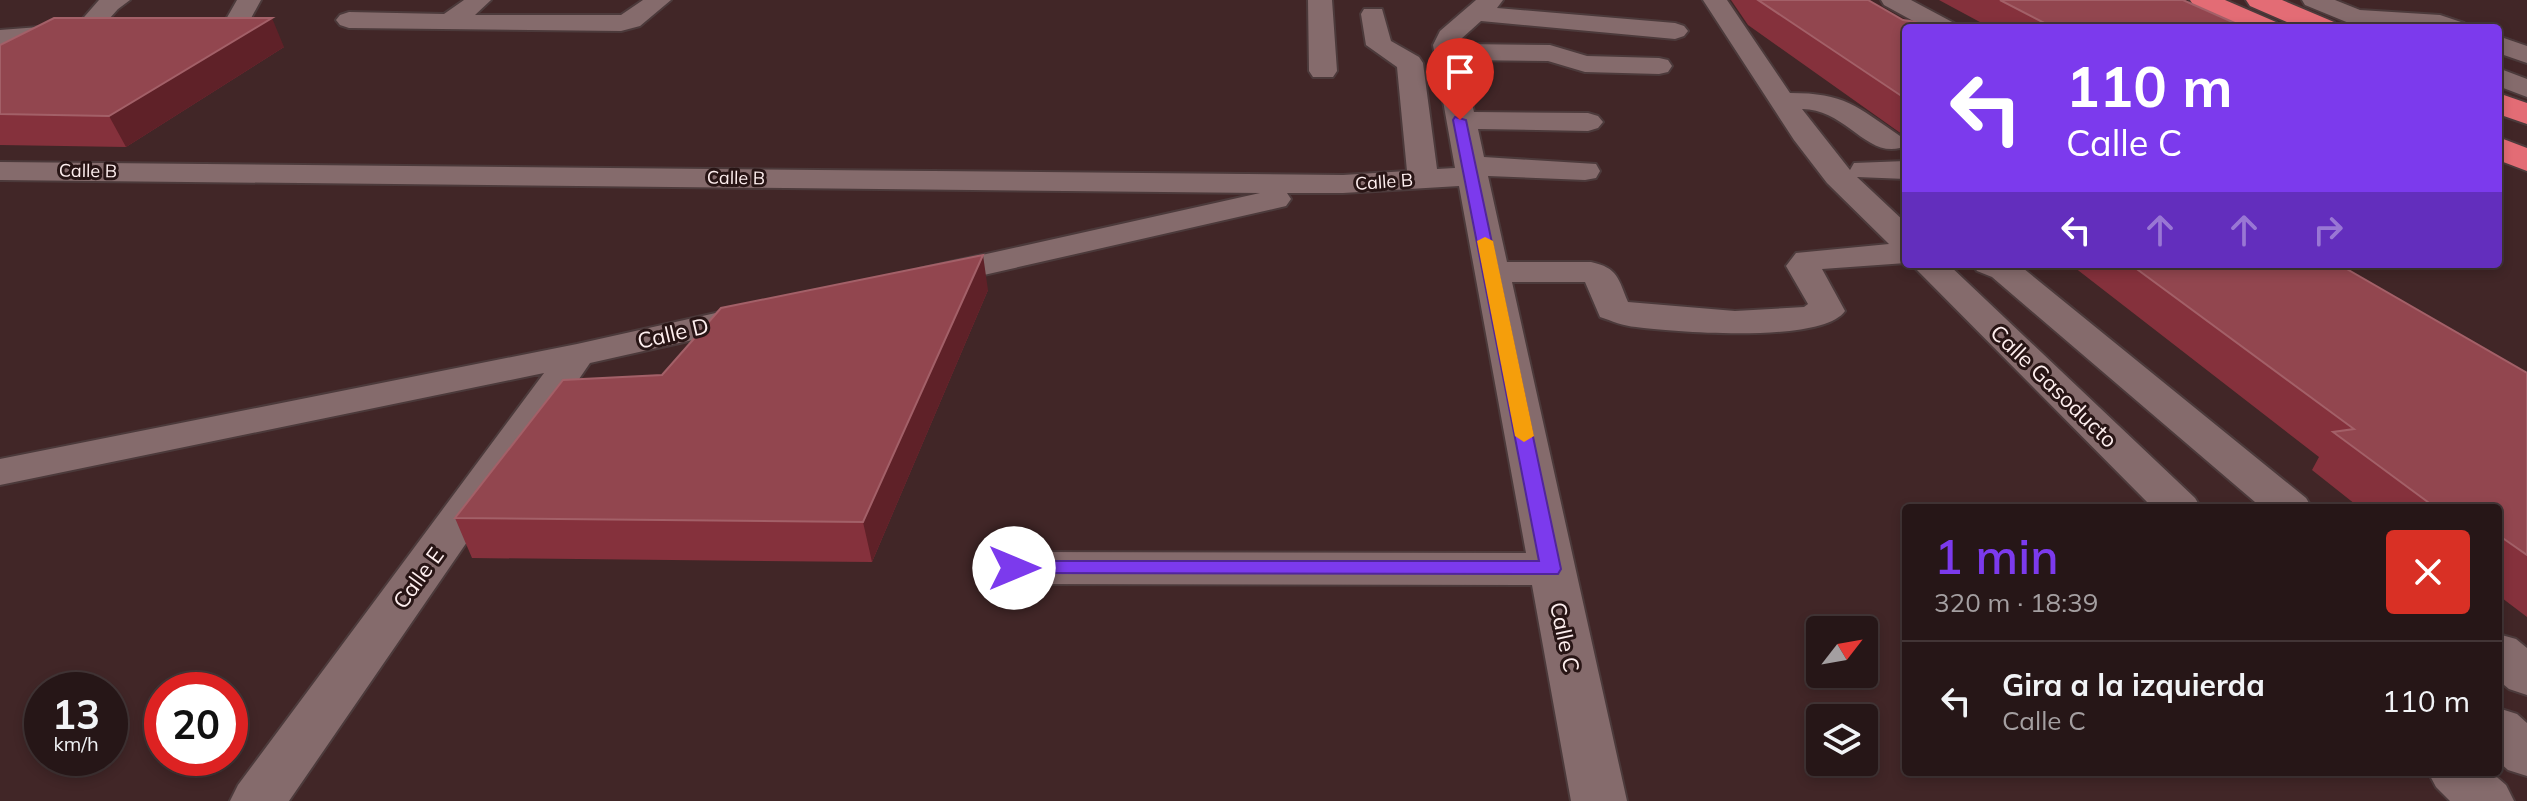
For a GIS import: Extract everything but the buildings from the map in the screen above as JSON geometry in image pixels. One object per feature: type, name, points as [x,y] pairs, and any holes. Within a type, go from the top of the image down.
[{"type":"highway","points":[[2177,0],[2229,24]]},
{"type":"highway","points":[[2203,0],[2257,24]]},
{"type":"highway","points":[[2230,0],[2285,24]]},
{"type":"highway","points":[[2259,0],[2315,24]]},
{"type":"highway","points":[[2502,104],[2527,115]]},
{"type":"highway","points":[[2502,119],[2527,130]]},
{"type":"highway","points":[[2502,134],[2527,145]]},
{"type":"highway","points":[[2502,149],[2527,161]]},
{"type":"street","points":[[84,30],[109,4],[118,0]]},
{"type":"street","points":[[168,33],[227,30],[235,26],[249,0]]},
{"type":"street","points":[[450,22],[479,0]]},
{"type":"street","points":[[349,20],[621,23],[631,21],[659,0]]},
{"type":"street","points":[[1320,0],[1323,71]]},
{"type":"street","points":[[1715,0],[1804,134],[1850,170],[1902,203]]},
{"type":"street","points":[[1893,0],[1938,24]]},
{"type":"street","points":[[2314,0],[2372,24]]},
{"type":"street","points":[[1659,66],[1585,64],[1550,53],[1448,52],[1449,36],[1483,6],[1675,31]]},
{"type":"street","points":[[1373,14],[1379,45],[1410,63],[1423,179]]},
{"type":"street","points":[[2354,17],[2427,24]]},
{"type":"street","points":[[0,45],[84,30],[120,34]]},
{"type":"street","points":[[0,38],[35,37]]},
{"type":"street","points":[[0,54],[35,37]]},
{"type":"street","name":"Calle C","points":[[1448,52],[1599,801]]},
{"type":"street","points":[[2502,78],[2527,89]]},
{"type":"street","points":[[1782,101],[1822,101],[1838,107],[1881,136],[1804,134]]},
{"type":"street","points":[[1460,120],[1588,122]]},
{"type":"street","points":[[1850,170],[1902,170]]},
{"type":"street","points":[[1850,170],[1902,237]]},
{"type":"street","name":"Calle B","points":[[0,171],[1343,184],[1423,179],[1470,171],[1585,171]]},
{"type":"street","points":[[899,283],[1343,184]]},
{"type":"street","points":[[1491,272],[1591,272],[1600,276],[1613,309],[1634,316],[1781,322],[1819,317],[1827,311],[1826,304],[1803,266],[1808,260],[1902,253]]},
{"type":"street","name":"Calle Gasoducto","points":[[1932,268],[2175,504]]},
{"type":"street","points":[[1999,268],[2285,504]]},
{"type":"street","name":"Calle D","points":[[0,472],[577,355],[792,307]]},
{"type":"street","name":"Calle E","points":[[258,801],[577,355]]},
{"type":"street","points":[[1014,568],[1551,569]]},
{"type":"street","points":[[2502,655],[2527,676]]},
{"type":"street","points":[[2502,733],[2527,755]]},
{"type":"street","points":[[2459,776],[2486,801]]},
{"type":"shaded area","points":[[0,0],[2527,0],[2527,801],[0,801]]},
{"type":"slow traffic","points":[[1485,241],[1524,436]]},
{"type":"route","points":[[1014,568],[1551,569],[1460,120]]}]
